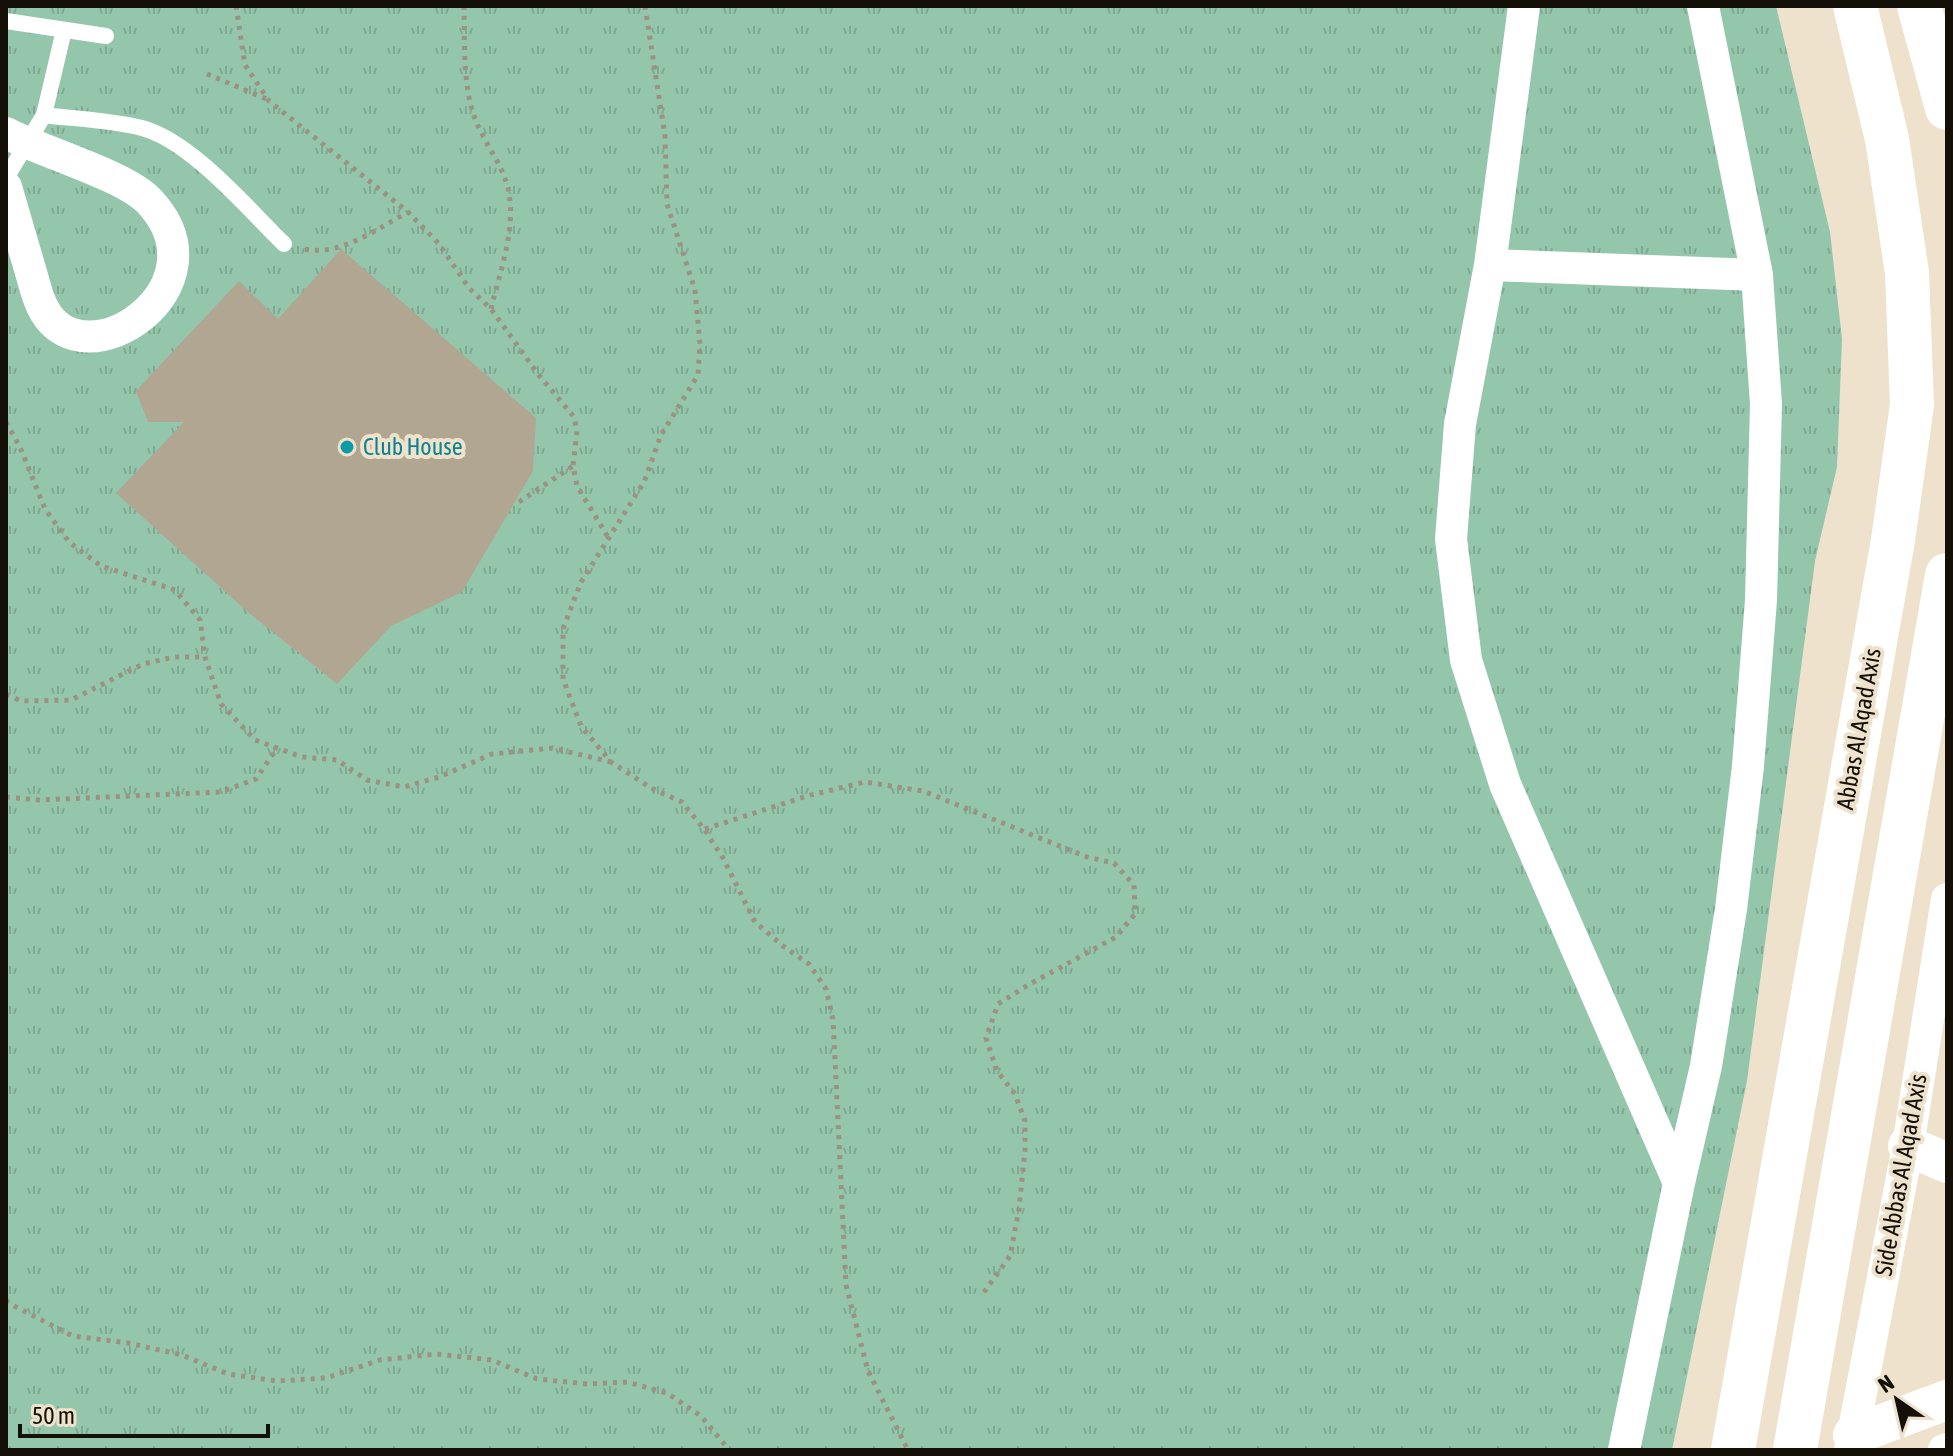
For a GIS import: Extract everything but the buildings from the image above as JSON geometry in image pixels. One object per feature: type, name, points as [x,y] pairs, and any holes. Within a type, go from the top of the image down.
[{"type":"main road","name":"Abbas Al Aqad Axis","points":[[1733,1450],[1893,540],[1912,405],[1907,273],[1887,139],[1855,6]]},
{"type":"main road","points":[[1919,6],[1947,108]]},
{"type":"main road","points":[[1795,1450],[1947,575]]},
{"type":"street","points":[[1524,6],[1490,265],[1460,424],[1451,539],[1466,660],[1505,784],[1679,1183]]},
{"type":"street","points":[[1624,1450],[1706,1066],[1731,909],[1748,766],[1761,600],[1766,404],[1757,275],[1703,6]]},
{"type":"street","points":[[6,187],[44,311],[60,327],[82,336],[106,336],[127,327],[163,294],[173,271],[173,247],[166,223],[148,199],[120,182],[16,138]]},
{"type":"street","points":[[1490,265],[1757,275]]},
{"type":"street","name":"Side Abbas Al Aqad Axis","points":[[1851,1442],[1908,1146],[1936,1043],[1947,899]]},
{"type":"street","points":[[1908,1146],[1947,1163]]},
{"type":"street","points":[[1851,1442],[1947,1400]]},
{"type":"lane","points":[[6,21],[106,36]]},
{"type":"lane","points":[[6,178],[16,138],[44,115],[64,30]]},
{"type":"lane","points":[[44,115],[143,128],[173,141],[284,244]]},
{"type":"path","points":[[236,6],[245,65],[269,101]]},
{"type":"path","points":[[464,6],[467,84],[476,121],[508,188],[510,225],[491,309]]},
{"type":"path","points":[[645,6],[665,136],[667,204],[695,290],[700,344],[698,375],[670,417],[644,482],[581,582],[563,629],[563,679],[581,726],[611,762],[651,788],[682,802],[723,858],[755,922],[809,964],[826,989],[833,1019],[846,1285],[868,1371],[908,1450]]},
{"type":"path","points":[[207,74],[269,101],[408,212],[439,244],[469,288],[491,309],[574,417],[577,431],[573,466],[577,486],[608,538]]},
{"type":"path","points":[[284,244],[320,252],[354,241],[408,212]]},
{"type":"path","points":[[6,422],[34,477],[45,509],[69,542],[101,566],[175,590],[200,620],[205,657],[221,704],[255,740],[302,757],[337,760],[367,780],[404,787],[439,777],[492,754],[552,748],[611,762]]},
{"type":"path","points":[[519,502],[573,466]]},
{"type":"path","points":[[6,694],[21,701],[71,700],[143,664],[174,657],[205,657]]},
{"type":"path","points":[[6,797],[39,800],[221,792],[256,779],[277,748]]},
{"type":"path","points":[[704,829],[807,796],[865,782],[923,791],[1087,857],[1114,863],[1134,885],[1135,914],[1116,937],[998,1004],[986,1038],[997,1071],[1015,1094],[1025,1121],[1025,1150],[1010,1256],[982,1295]]},
{"type":"path","points":[[6,1300],[73,1336],[128,1343],[182,1355],[228,1374],[277,1381],[326,1378],[380,1360],[436,1354],[492,1360],[537,1379],[587,1384],[627,1382],[667,1393],[690,1408],[701,1416],[729,1450]]},
{"type":"green space","points":[[6,6],[1776,6],[1830,232],[1842,339],[1837,467],[1815,561],[1747,1081],[1672,1450],[6,1450]]},
{"type":"place","name":"Club House","points":[[347,447]]}]
